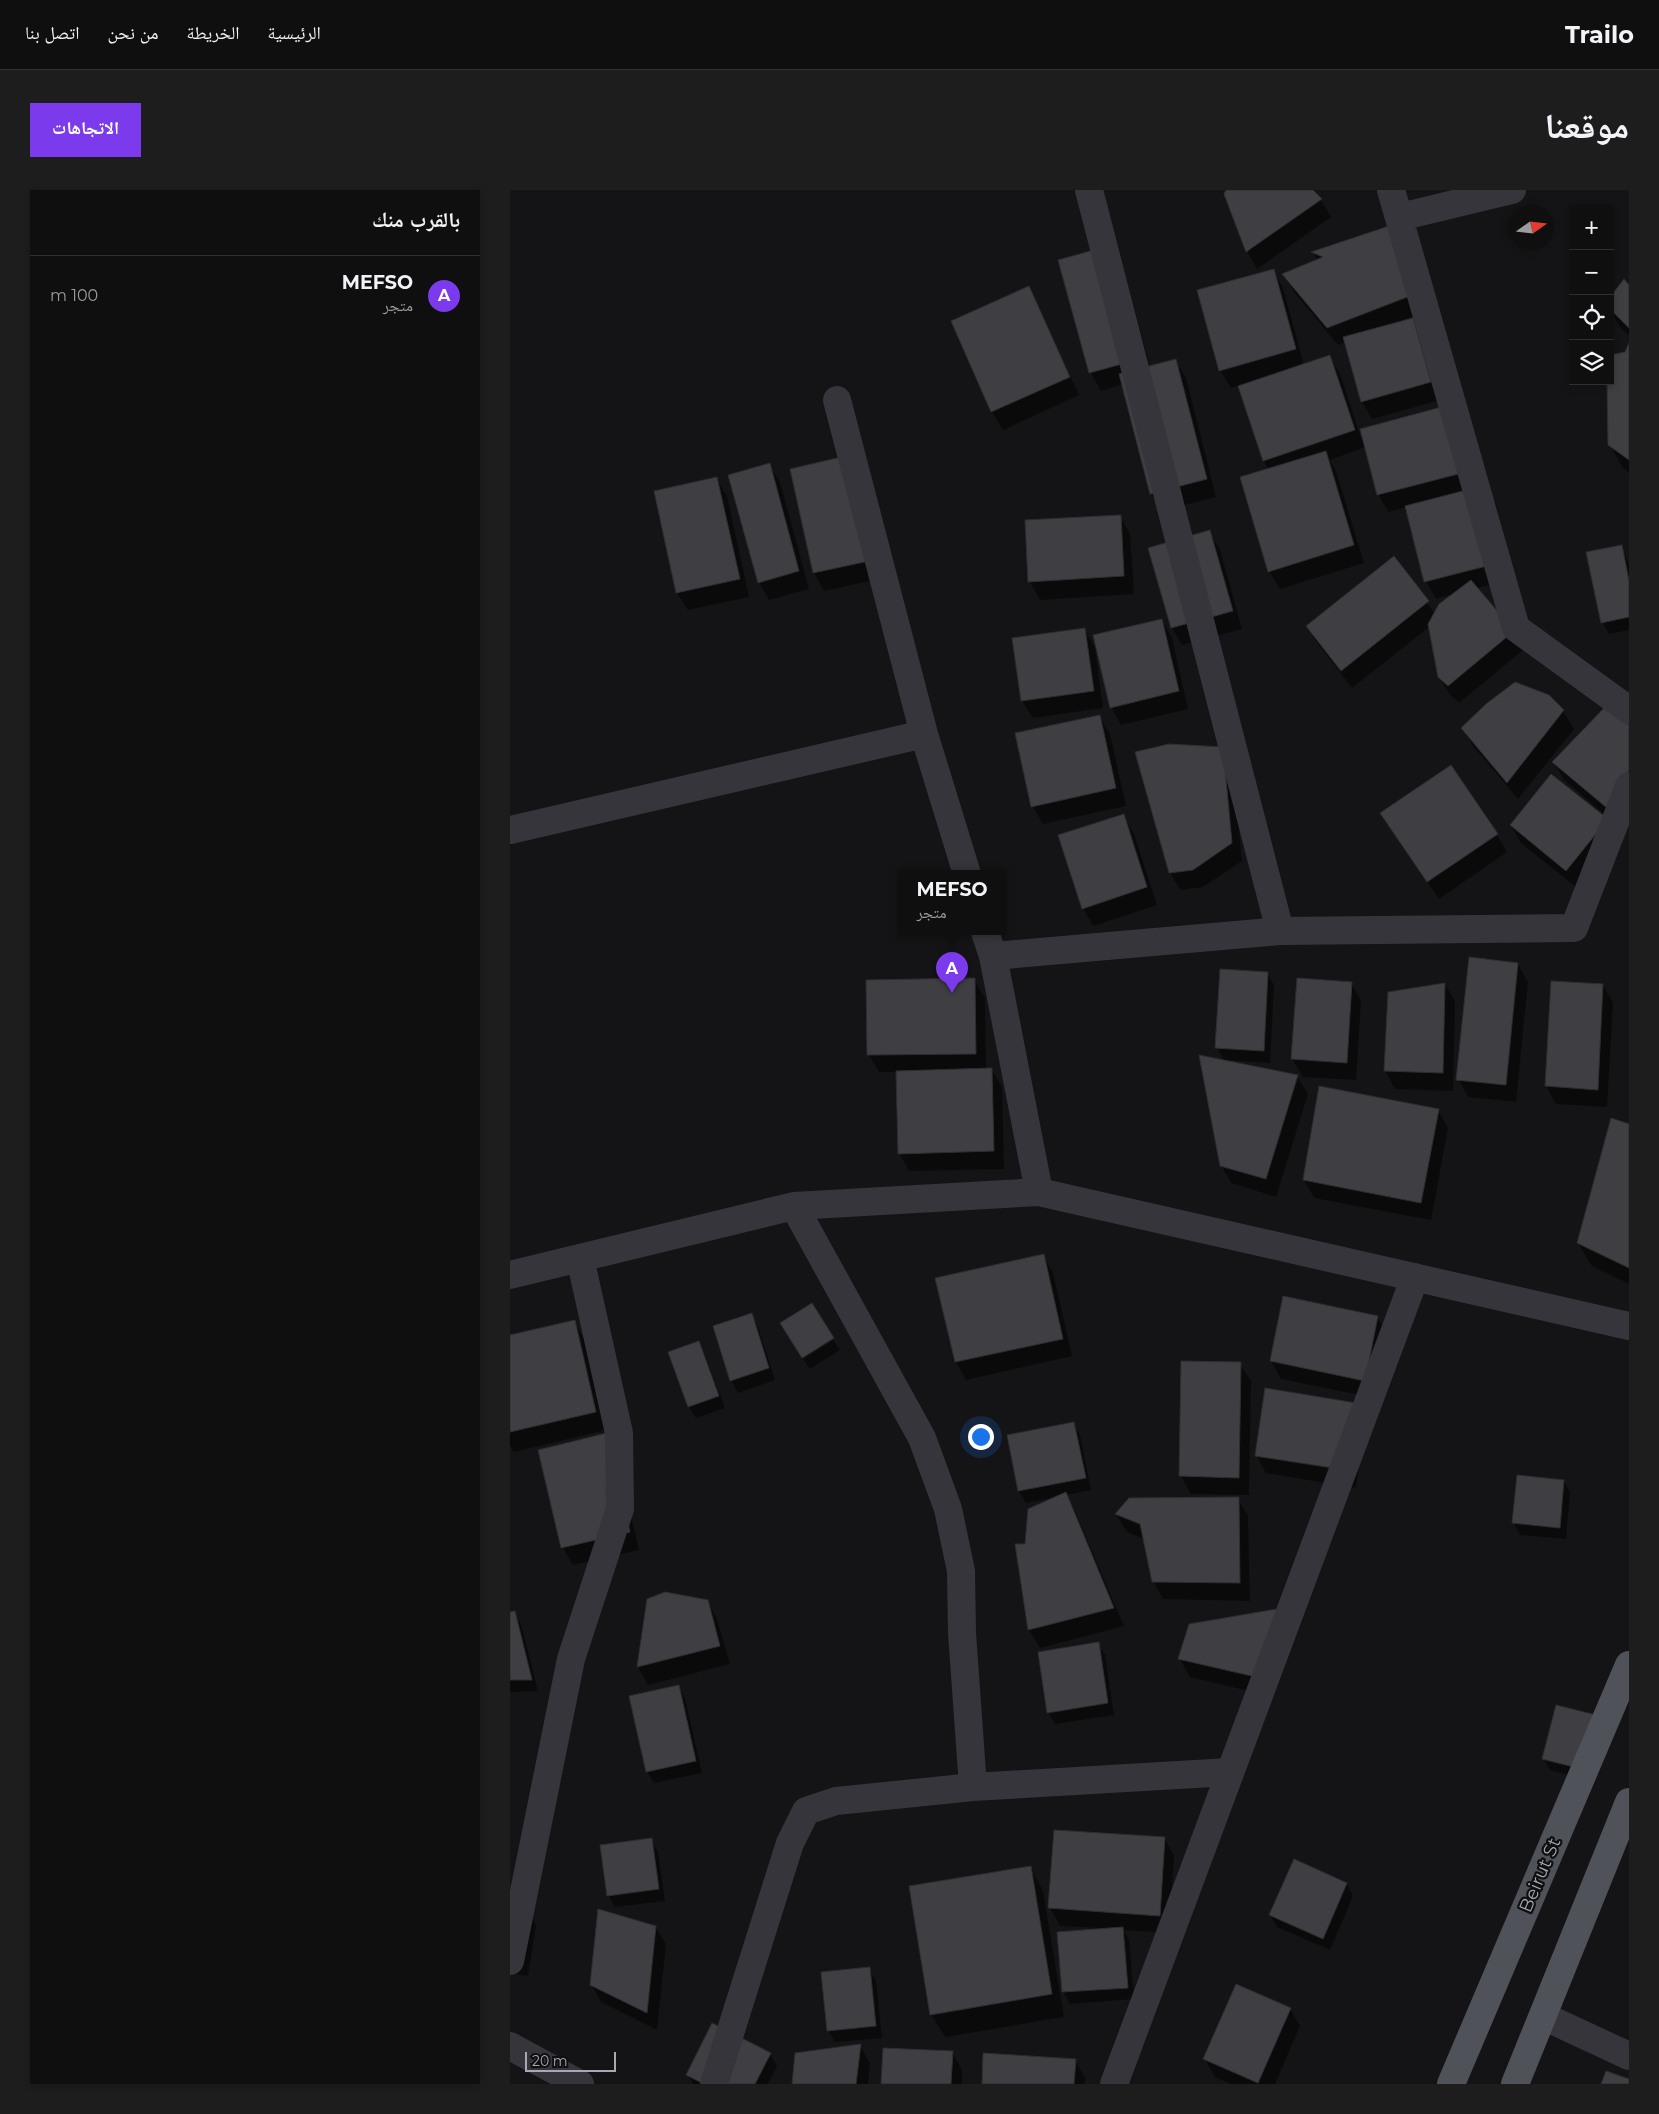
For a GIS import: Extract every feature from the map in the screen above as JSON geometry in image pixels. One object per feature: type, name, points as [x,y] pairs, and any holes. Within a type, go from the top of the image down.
[{"type":"main road","name":"Beirut St","points":[[1451,2084],[1622,1704],[1629,1665]]},
{"type":"main road","points":[[1514,2084],[1629,1802]]},
{"type":"street","points":[[1089,190],[1280,931]]},
{"type":"street","points":[[1391,190],[1400,216],[1516,628],[1629,710]]},
{"type":"street","points":[[1400,216],[1512,190]]},
{"type":"street","points":[[837,400],[924,734],[966,870]]},
{"type":"street","points":[[510,830],[924,734]]},
{"type":"street","points":[[1039,1192],[989,944],[1280,931],[1574,928],[1629,786]]},
{"type":"street","points":[[510,1275],[794,1206],[1039,1192],[1629,1326]]},
{"type":"street","points":[[794,1206],[922,1438],[948,1509],[961,1571],[962,1633],[973,1787]]},
{"type":"street","points":[[510,1961],[571,1659],[620,1509],[619,1433],[580,1258]]},
{"type":"street","points":[[1118,2083],[1229,1772],[1415,1277]]},
{"type":"street","points":[[714,2084],[790,1844],[806,1811],[836,1801],[973,1787],[1229,1772]]},
{"type":"street","points":[[1543,2016],[1629,2056]]},
{"type":"street","points":[[510,2046],[580,2084]]},
{"type":"building","points":[[1226,190],[1313,190],[1322,199],[1246,252],[1224,194]]},
{"type":"building","points":[[1389,226],[1415,294],[1327,328],[1282,274],[1323,257],[1311,252]]},
{"type":"building","points":[[1112,245],[1144,358],[1089,373],[1058,260]]},
{"type":"building","points":[[1274,269],[1296,349],[1219,371],[1197,290]]},
{"type":"building","points":[[1624,279],[1629,285],[1629,328],[1614,313],[1614,292]]},
{"type":"building","points":[[1029,286],[1070,377],[991,412],[951,321]]},
{"type":"building","points":[[1413,318],[1431,382],[1361,402],[1343,337]]},
{"type":"building","points":[[1629,343],[1629,460],[1608,445],[1607,385],[1614,385],[1614,354],[1625,352]]},
{"type":"building","points":[[1330,355],[1355,430],[1263,461],[1238,386]]},
{"type":"building","points":[[1176,359],[1207,479],[1150,494],[1119,374]]},
{"type":"building","points":[[1449,405],[1466,472],[1377,495],[1360,429]]},
{"type":"building","points":[[1326,451],[1354,545],[1268,572],[1240,477]]},
{"type":"building","points":[[846,456],[869,561],[813,573],[790,469]]},
{"type":"building","points":[[770,463],[799,571],[758,583],[728,475]]},
{"type":"building","points":[[717,477],[740,579],[676,593],[654,491]]},
{"type":"building","points":[[1486,485],[1506,561],[1424,582],[1405,506]]},
{"type":"building","points":[[1121,515],[1124,576],[1028,582],[1025,520]]},
{"type":"building","points":[[1210,530],[1233,611],[1171,628],[1148,548]]},
{"type":"building","points":[[1622,545],[1629,581],[1629,617],[1601,623],[1586,552]]},
{"type":"building","points":[[1394,556],[1429,601],[1341,671],[1306,626]]},
{"type":"building","points":[[1471,580],[1514,631],[1448,686],[1438,677],[1428,624],[1439,604]]},
{"type":"building","points":[[1162,619],[1179,691],[1110,708],[1093,635]]},
{"type":"building","points":[[1085,628],[1094,691],[1021,701],[1012,638]]},
{"type":"building","points":[[1515,682],[1549,695],[1564,710],[1507,783],[1461,728],[1486,704]]},
{"type":"building","points":[[1606,706],[1629,725],[1629,770],[1607,808],[1552,762]]},
{"type":"building","points":[[1100,715],[1116,788],[1031,807],[1015,733]]},
{"type":"building","points":[[1169,744],[1223,747],[1232,843],[1193,870],[1169,873],[1135,752]]},
{"type":"building","points":[[1451,765],[1498,834],[1427,882],[1380,813]]},
{"type":"building","points":[[1551,774],[1608,819],[1566,871],[1510,825]]},
{"type":"building","points":[[1124,814],[1147,887],[1082,909],[1058,835]]},
{"type":"building","points":[[1469,957],[1518,963],[1506,1085],[1456,1080]]},
{"type":"building","points":[[1220,969],[1268,972],[1264,1051],[1215,1048]]},
{"type":"building","points":[[975,978],[976,1054],[867,1055],[866,980]]},
{"type":"building","points":[[1297,978],[1352,982],[1347,1063],[1291,1059]]},
{"type":"building","points":[[1551,981],[1603,984],[1598,1090],[1545,1086]]},
{"type":"building","points":[[1445,983],[1443,1073],[1384,1071],[1388,992]]},
{"type":"building","points":[[1199,1055],[1298,1075],[1266,1179],[1220,1166]]},
{"type":"building","points":[[992,1068],[994,1151],[898,1154],[896,1071]]},
{"type":"building","points":[[1319,1086],[1439,1109],[1421,1203],[1303,1180]]},
{"type":"building","points":[[1611,1118],[1629,1124],[1629,1268],[1577,1243]]},
{"type":"building","points":[[1044,1254],[1063,1339],[955,1362],[935,1278]]},
{"type":"building","points":[[1283,1296],[1378,1316],[1365,1381],[1270,1361]]},
{"type":"building","points":[[812,1303],[834,1338],[802,1358],[780,1323]]},
{"type":"building","points":[[752,1313],[769,1368],[730,1381],[713,1326]]},
{"type":"building","points":[[575,1320],[596,1412],[510,1432],[510,1335]]},
{"type":"building","points":[[699,1341],[719,1396],[688,1407],[668,1352]]},
{"type":"building","points":[[1181,1361],[1241,1362],[1239,1478],[1179,1476]]},
{"type":"building","points":[[1265,1388],[1356,1403],[1346,1470],[1255,1456]]},
{"type":"building","points":[[1074,1422],[1086,1478],[1018,1491],[1007,1435]]},
{"type":"building","points":[[607,1433],[630,1532],[561,1548],[538,1450]]},
{"type":"building","points":[[1517,1475],[1564,1480],[1560,1528],[1512,1523]]},
{"type":"building","points":[[1066,1492],[1114,1608],[1028,1630],[1015,1544],[1025,1544],[1028,1509]]},
{"type":"building","points":[[1239,1497],[1240,1583],[1152,1582],[1140,1524],[1115,1514],[1129,1498]]},
{"type":"building","points":[[665,1592],[708,1600],[720,1646],[637,1667],[647,1599]]},
{"type":"building","points":[[1283,1608],[1256,1677],[1178,1659],[1189,1624]]},
{"type":"building","points":[[515,1611],[532,1680],[510,1680],[510,1612]]},
{"type":"building","points":[[1099,1642],[1108,1703],[1047,1713],[1038,1652]]},
{"type":"building","points":[[679,1685],[696,1761],[646,1772],[629,1696]]},
{"type":"building","points":[[1556,1705],[1600,1716],[1586,1770],[1542,1759]]},
{"type":"building","points":[[1054,1830],[1165,1837],[1160,1916],[1048,1908]]},
{"type":"building","points":[[652,1838],[659,1889],[607,1896],[600,1845]]},
{"type":"building","points":[[1294,1859],[1347,1883],[1323,1939],[1269,1915]]},
{"type":"building","points":[[1031,1866],[1052,1994],[930,2015],[909,1886]]},
{"type":"building","points":[[598,1909],[656,1926],[647,2013],[590,1985]]},
{"type":"building","points":[[1123,1927],[1128,1988],[1062,1992],[1057,1932]]},
{"type":"building","points":[[870,1967],[876,2026],[827,2031],[821,1972]]},
{"type":"building","points":[[1236,1984],[1291,2008],[1258,2083],[1203,2059]]},
{"type":"building","points":[[712,2023],[771,2053],[755,2084],[704,2084],[686,2075]]},
{"type":"building","points":[[861,2044],[856,2084],[792,2084],[795,2053]]},
{"type":"building","points":[[883,2048],[953,2051],[951,2084],[881,2084]]},
{"type":"building","points":[[983,2053],[1076,2059],[1074,2084],[982,2084]]},
{"type":"building","points":[[1606,2071],[1629,2079],[1629,2084],[1601,2084]]},
{"type":"place","name":"MEFSO","points":[[952,993]]}]
